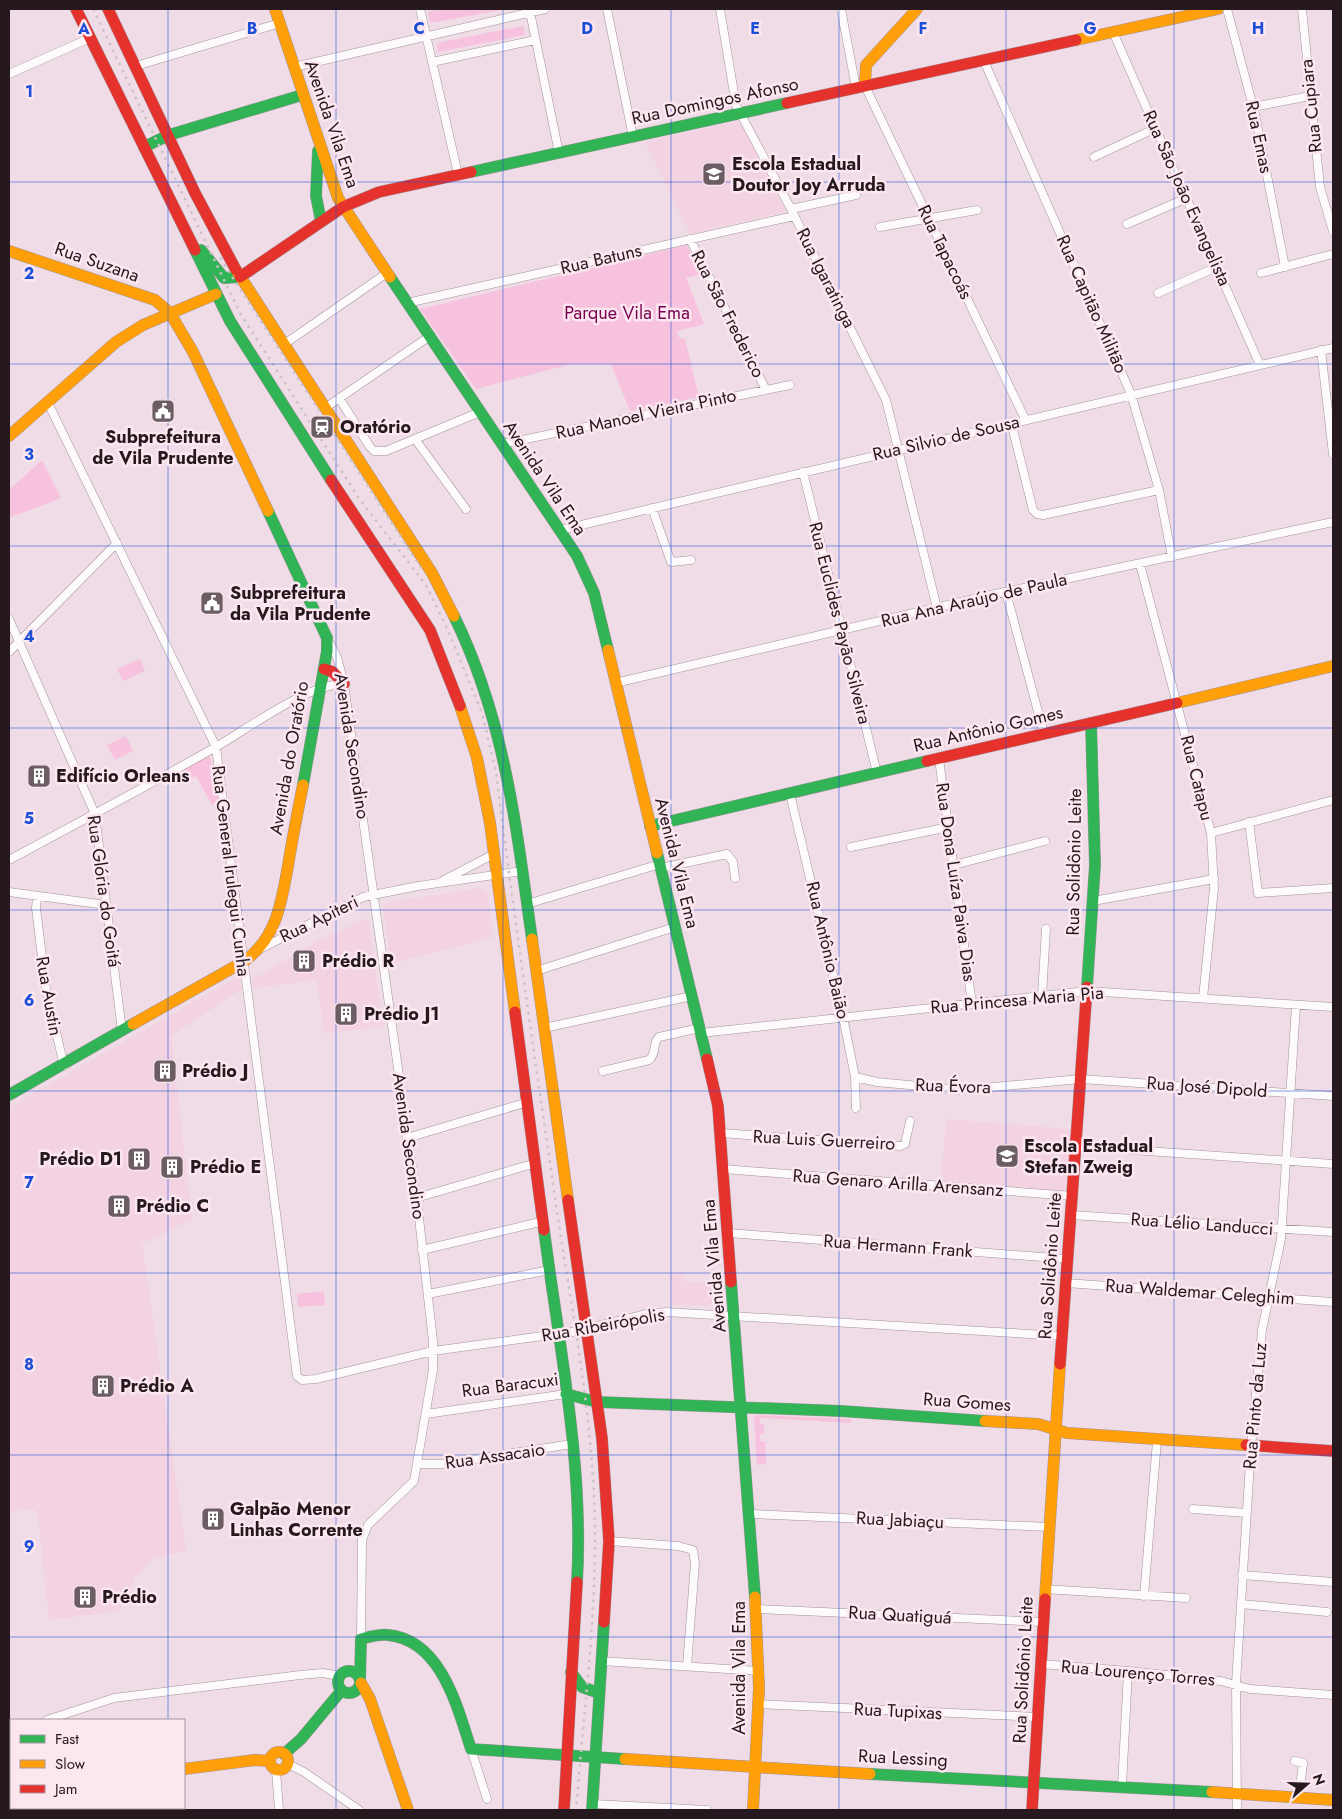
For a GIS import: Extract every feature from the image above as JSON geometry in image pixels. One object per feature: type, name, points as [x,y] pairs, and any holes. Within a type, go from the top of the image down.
[{"type":"main road","points":[[76,9],[216,294],[280,402],[430,630],[449,674],[477,758],[490,823],[572,1444],[579,1546],[564,1810]]},
{"type":"main road","points":[[108,9],[195,193],[240,277],[432,573],[457,618],[473,655],[500,737],[510,786],[602,1438],[609,1542],[592,1807]]},
{"type":"main road","name":"Avenida Vila Ema","points":[[275,9],[318,144],[343,207],[560,530],[584,570],[594,593],[718,1106],[736,1315],[757,1609],[759,1671],[754,1810]]},
{"type":"main road","points":[[860,87],[866,65],[917,9]]},
{"type":"main road","name":"Rua Domingos Afonso","points":[[240,277],[343,207],[379,192],[1218,9]]},
{"type":"main road","points":[[144,147],[169,135],[302,95]]},
{"type":"main road","points":[[318,144],[316,196],[321,221]]},
{"type":"main road","points":[[173,206],[216,270],[224,278],[240,277]]},
{"type":"main road","name":"Rua Suzana","points":[[9,251],[155,300],[170,313]]},
{"type":"main road","points":[[9,436],[116,342],[170,313],[216,294]]},
{"type":"main road","points":[[170,313],[193,352],[327,638]]},
{"type":"main road","name":"Avenida do Oratório","points":[[9,1095],[64,1066],[243,962],[262,948],[280,909],[324,669],[327,638]]},
{"type":"main road","name":"Rua Antônio Gomes","points":[[650,826],[1333,666]]},
{"type":"main road","points":[[324,669],[333,672],[344,684]]},
{"type":"main road","name":"Rua Solidônio Leite","points":[[1032,1810],[1042,1622],[1095,865],[1091,723]]},
{"type":"main road","name":"Rua Baracuxi","points":[[566,1394],[597,1402]]},
{"type":"main road","name":"Rua Gomes","points":[[597,1402],[1038,1424],[1067,1433],[1157,1441],[1333,1451]]},
{"type":"main road","points":[[185,1769],[255,1760],[284,1769],[286,1759],[301,1739],[345,1692],[358,1690],[361,1639],[374,1635],[407,1639],[429,1655],[440,1667],[448,1682],[471,1749]]},
{"type":"main road","points":[[359,1652],[342,1674],[338,1684],[345,1692],[373,1711]]},
{"type":"main road","points":[[571,1672],[577,1684],[587,1693],[599,1693]]},
{"type":"main road","points":[[342,1674],[356,1673],[370,1699],[408,1810]]},
{"type":"main road","name":"Rua Lessing","points":[[471,1749],[755,1768],[1122,1786],[1333,1800]]},
{"type":"main road","points":[[273,1766],[276,1752],[286,1759]]},
{"type":"street","points":[[420,9],[458,174]]},
{"type":"street","points":[[294,67],[516,12],[545,9]]},
{"type":"street","points":[[607,9],[632,137]]},
{"type":"street","name":"Rua Igaratinga","points":[[720,9],[734,96],[740,113],[879,382],[886,400],[937,608]]},
{"type":"street","name":"Rua Tapacoás","points":[[841,9],[860,87],[929,218],[1024,419]]},
{"type":"street","name":"Rua Emas","points":[[1227,9],[1253,107],[1286,266]]},
{"type":"street","name":"Rua Cupiara","points":[[1302,9],[1320,186],[1333,231]]},
{"type":"street","points":[[530,12],[559,153]]},
{"type":"street","points":[[136,66],[280,23]]},
{"type":"street","name":"Rua São João Evangelista","points":[[1112,32],[1260,365]]},
{"type":"street","points":[[9,74],[90,38]]},
{"type":"street","points":[[432,62],[535,40]]},
{"type":"street","name":"Rua Capitão Militão","points":[[984,60],[1131,394],[1159,490],[1172,557]]},
{"type":"street","points":[[1253,107],[1310,96]]},
{"type":"street","points":[[1094,157],[1156,128]]},
{"type":"street","name":"Rua Batuns","points":[[407,303],[690,239],[856,196]]},
{"type":"street","points":[[1128,224],[1187,198]]},
{"type":"street","points":[[880,227],[977,210]]},
{"type":"street","name":"Rua São Frederico","points":[[690,239],[766,390]]},
{"type":"street","points":[[1260,273],[1333,254]]},
{"type":"street","points":[[1158,294],[1217,267]]},
{"type":"street","points":[[283,345],[387,273]]},
{"type":"street","points":[[325,408],[430,336]]},
{"type":"street","name":"Rua Silvio de Sousa","points":[[560,530],[1011,422],[1333,348]]},
{"type":"street","points":[[1321,350],[1333,454]]},
{"type":"street","name":"Rua Manoel Vieira Pinto","points":[[502,444],[790,385]]},
{"type":"street","points":[[338,398],[374,451],[386,452],[480,412]]},
{"type":"street","name":"Rua General Irulegui Cunha","points":[[47,401],[216,747],[297,1376]]},
{"type":"street","points":[[1011,422],[1033,510],[1037,514],[1043,515],[1159,490]]},
{"type":"street","points":[[415,439],[466,509]]},
{"type":"street","name":"Rua Euclides Payão Silveira","points":[[803,472],[876,773]]},
{"type":"street","points":[[652,508],[670,562],[691,560]]},
{"type":"street","name":"Rua Ana Araújo de Paula","points":[[616,682],[1006,592],[1333,522]]},
{"type":"street","points":[[9,652],[117,543]]},
{"type":"street","name":"Rua Catapu","points":[[1140,564],[1211,833],[1214,878],[1212,928],[1203,998]]},
{"type":"street","points":[[1006,592],[1044,734]]},
{"type":"street","name":"Rua Glória do Goitá","points":[[9,619],[95,814],[122,1031]]},
{"type":"street","name":"Avenida Secondino","points":[[327,638],[337,657],[344,684],[416,1198],[434,1351],[433,1370],[418,1464],[411,1486],[368,1525],[364,1532],[361,1558],[361,1639]]},
{"type":"street","points":[[9,860],[320,688],[334,684],[344,684]]},
{"type":"street","name":"Rua Dona Luíza Paiva Dias","points":[[939,759],[972,1004]]},
{"type":"street","name":"Rua Antônio Baião","points":[[790,794],[844,1017],[856,1078],[856,1108]]},
{"type":"street","points":[[1211,833],[1333,800]]},
{"type":"street","points":[[1249,822],[1258,893],[1333,888]]},
{"type":"street","points":[[851,847],[949,827]]},
{"type":"street","points":[[954,865],[1045,841]]},
{"type":"street","name":"Rua Apiteri","points":[[438,884],[494,854]]},
{"type":"street","points":[[527,904],[660,866],[727,854],[733,862],[735,878]]},
{"type":"street","name":"Rua Apiteri","points":[[262,948],[354,900],[438,884],[522,872]]},
{"type":"street","points":[[1093,901],[1214,878]]},
{"type":"street","points":[[9,892],[106,905]]},
{"type":"street","name":"Rua Austin","points":[[37,896],[36,908],[46,989],[64,1066]]},
{"type":"street","points":[[536,971],[675,927]]},
{"type":"street","points":[[1042,996],[1046,929]]},
{"type":"street","name":"Rua Princesa Maria Pia","points":[[603,1071],[649,1060],[653,1056],[656,1039],[659,1037],[1087,991],[1333,1007]]},
{"type":"street","points":[[544,1028],[692,996]]},
{"type":"street","name":"Rua Pinto da Luz","points":[[1237,1810],[1236,1683],[1246,1512],[1258,1354],[1282,1229],[1296,1005]]},
{"type":"street","name":"Rua Évora","points":[[856,1078],[877,1082],[973,1090],[1080,1079]]},
{"type":"street","name":"Rua José Dipold","points":[[1080,1079],[1333,1096]]},
{"type":"street","points":[[407,1138],[528,1102]]},
{"type":"street","name":"Rua Luis Guerreiro","points":[[720,1133],[900,1146],[905,1144],[910,1121]]},
{"type":"street","points":[[1076,1146],[1333,1164]]},
{"type":"street","points":[[416,1198],[536,1163]]},
{"type":"street","name":"Rua Genaro Arilla Arensanz","points":[[724,1169],[1072,1196]]},
{"type":"street","name":"Rua Lélio Landucci","points":[[1071,1215],[1333,1232]]},
{"type":"street","points":[[422,1250],[544,1221]]},
{"type":"street","name":"Rua Hermann Frank","points":[[729,1233],[1068,1259]]},
{"type":"street","points":[[428,1294],[550,1270]]},
{"type":"street","name":"Rua Waldemar Celeghim","points":[[1066,1283],[1333,1302]]},
{"type":"street","name":"Rua Ribeirópolis","points":[[297,1376],[302,1380],[316,1379],[434,1351],[558,1334],[647,1314],[666,1312],[1062,1336]]},
{"type":"street","name":"Rua Baracuxi","points":[[426,1414],[566,1394]]},
{"type":"street","points":[[1144,1596],[1157,1441]]},
{"type":"street","name":"Rua Assacaio","points":[[418,1464],[442,1464],[572,1444]]},
{"type":"street","points":[[1193,1510],[1246,1512]]},
{"type":"street","name":"Rua Jabiaçu","points":[[750,1514],[1049,1527]]},
{"type":"street","points":[[609,1542],[678,1546],[693,1550],[695,1563],[687,1666]]},
{"type":"street","points":[[1242,1575],[1333,1582]]},
{"type":"street","points":[[1045,1589],[1186,1598]]},
{"type":"street","points":[[1241,1604],[1327,1612]]},
{"type":"street","name":"Rua Quatiguá","points":[[757,1609],[1042,1622]]},
{"type":"street","points":[[601,1661],[759,1671]]},
{"type":"street","name":"Rua Lourenço Torres","points":[[1040,1664],[1128,1671],[1236,1683],[1250,1689],[1333,1695]]},
{"type":"street","points":[[1122,1786],[1128,1671]]},
{"type":"street","points":[[50,1719],[102,1701],[140,1694],[300,1675],[342,1674]]},
{"type":"street","name":"Rua Tupixas","points":[[758,1704],[1038,1717]]},
{"type":"street","points":[[471,1749],[487,1800]]},
{"type":"street","points":[[286,1759],[359,1810]]},
{"type":"street","points":[[1295,1761],[1303,1763],[1299,1797]]},
{"type":"street","points":[[273,1766],[279,1810]]},
{"type":"street","points":[[592,1807],[707,1810]]},
{"type":"shaded area","name":"Escola Estadual Doutor Joy Arruda","points":[[734,122],[742,125],[785,209],[784,212],[690,234],[645,142]]},
{"type":"shaded area","points":[[481,888],[487,891],[493,937],[390,964],[383,903]]},
{"type":"shaded area","points":[[368,918],[383,1026],[324,1034],[317,980],[253,988],[252,980],[323,938]]},
{"type":"shaded area","points":[[239,976],[242,989],[171,1036],[192,1219],[142,1244],[186,1550],[153,1559],[135,1578],[119,1611],[49,1620],[38,1515],[34,1509],[9,1512],[9,1107]]},
{"type":"shaded area","name":"Escola Estadual Stefan Zweig","points":[[946,1119],[1073,1129],[1067,1190],[1063,1192],[941,1182]]},
{"type":"shaded area","points":[[684,1272],[684,1282],[722,1282],[723,1302],[721,1305],[671,1305],[671,1274]]},
{"type":"green space","points":[[440,9],[507,9],[430,23],[428,12]]},
{"type":"green space","points":[[523,26],[525,35],[438,52],[437,43]]},
{"type":"green space","name":"Parque Vila Ema","points":[[687,245],[702,274],[686,278],[704,324],[677,331],[679,338],[685,339],[699,397],[630,411],[611,364],[571,364],[476,389],[420,309]]},
{"type":"green space","points":[[42,460],[61,498],[9,518],[9,490]]},
{"type":"green space","points":[[140,659],[145,671],[123,681],[117,669]]},
{"type":"green space","points":[[126,736],[133,751],[115,760],[107,745]]},
{"type":"green space","points":[[209,753],[219,799],[212,805],[196,776],[186,781],[180,770]]},
{"type":"green space","points":[[324,1291],[325,1305],[298,1307],[297,1294]]},
{"type":"green space","points":[[756,1415],[851,1419],[851,1423],[760,1418],[760,1424],[764,1424],[764,1434],[760,1434],[760,1441],[765,1442],[766,1464],[757,1465],[754,1418]]},
{"type":"railway","points":[[93,9],[240,313],[360,500],[426,585],[447,628],[482,713],[496,772],[534,1055],[583,1381],[592,1459],[595,1538],[593,1606],[576,1810]]},
{"type":"railway","points":[[220,258],[421,568]]},
{"type":"traffic: fast","points":[[144,147],[169,135],[302,95]]},
{"type":"traffic: fast","points":[[471,172],[787,103]]},
{"type":"traffic: fast","points":[[318,151],[316,196],[321,221]]},
{"type":"traffic: fast","points":[[195,250],[230,321],[331,480]]},
{"type":"traffic: fast","points":[[201,250],[224,278],[240,277]]},
{"type":"traffic: fast","points":[[390,277],[577,556],[594,593],[608,650]]},
{"type":"traffic: fast","points":[[268,511],[327,638],[327,651],[303,785]]},
{"type":"traffic: fast","points":[[454,616],[471,655],[497,734],[514,815],[532,939]]},
{"type":"traffic: fast","points":[[1087,987],[1095,865],[1091,723]]},
{"type":"traffic: fast","points":[[650,826],[927,761]]},
{"type":"traffic: fast","points":[[657,853],[707,1059]]},
{"type":"traffic: fast","points":[[9,1095],[133,1024]]},
{"type":"traffic: fast","points":[[544,1230],[574,1450],[577,1494],[577,1582]]},
{"type":"traffic: fast","points":[[731,1282],[755,1597]]},
{"type":"traffic: fast","points":[[566,1394],[597,1402],[841,1411],[985,1421]]},
{"type":"traffic: fast","points":[[592,1810],[604,1622]]},
{"type":"traffic: fast","points":[[360,1679],[361,1639],[388,1635],[406,1640],[421,1649],[434,1662],[444,1678],[453,1695],[471,1749],[625,1759]]},
{"type":"traffic: fast","points":[[345,1671],[353,1671],[360,1678],[360,1682],[360,1686],[353,1693],[345,1693],[338,1686],[338,1678],[345,1671]]},
{"type":"traffic: fast","points":[[571,1672],[582,1687],[599,1693]]},
{"type":"traffic: fast","points":[[284,1754],[301,1739],[341,1691]]},
{"type":"traffic: fast","points":[[870,1774],[1212,1792]]},
{"type":"traffic: slow","points":[[275,9],[338,198],[390,277]]},
{"type":"traffic: slow","points":[[865,86],[866,65],[917,9]]},
{"type":"traffic: slow","points":[[1076,40],[1218,9]]},
{"type":"traffic: slow","points":[[9,251],[155,300],[170,313],[193,352],[268,511]]},
{"type":"traffic: slow","points":[[236,270],[432,573],[454,616]]},
{"type":"traffic: slow","points":[[9,436],[116,342],[143,325],[216,294]]},
{"type":"traffic: slow","points":[[608,650],[657,853]]},
{"type":"traffic: slow","points":[[1177,703],[1333,666]]},
{"type":"traffic: slow","points":[[460,706],[477,758],[490,823],[515,1012]]},
{"type":"traffic: slow","points":[[133,1024],[243,962],[264,941],[281,903],[303,785]]},
{"type":"traffic: slow","points":[[532,939],[568,1200]]},
{"type":"traffic: slow","points":[[1045,1599],[1060,1364]]},
{"type":"traffic: slow","points":[[985,1421],[1038,1424],[1067,1433],[1246,1445]]},
{"type":"traffic: slow","points":[[753,1810],[759,1688],[755,1597]]},
{"type":"traffic: slow","points":[[361,1683],[370,1699],[408,1810]]},
{"type":"traffic: slow","points":[[279,1752],[287,1757],[288,1761],[283,1769],[279,1770],[271,1765],[270,1761],[275,1753],[279,1752]]},
{"type":"traffic: slow","points":[[625,1759],[870,1774]]},
{"type":"traffic: slow","points":[[185,1769],[255,1760],[270,1761]]},
{"type":"traffic: slow","points":[[1212,1792],[1333,1800]]},
{"type":"traffic: jam","points":[[76,9],[195,250]]},
{"type":"traffic: jam","points":[[108,9],[195,193],[236,270]]},
{"type":"traffic: jam","points":[[787,103],[1076,40]]},
{"type":"traffic: jam","points":[[240,277],[343,207],[379,192],[471,172]]},
{"type":"traffic: jam","points":[[331,480],[430,630],[460,706]]},
{"type":"traffic: jam","points":[[324,669],[333,672],[344,684]]},
{"type":"traffic: jam","points":[[927,761],[1177,703]]},
{"type":"traffic: jam","points":[[1060,1364],[1087,987]]},
{"type":"traffic: jam","points":[[515,1012],[544,1230]]},
{"type":"traffic: jam","points":[[707,1059],[718,1106],[731,1282]]},
{"type":"traffic: jam","points":[[568,1200],[602,1438],[609,1541],[604,1622]]},
{"type":"traffic: jam","points":[[1246,1445],[1333,1451]]},
{"type":"traffic: jam","points":[[564,1810],[577,1582]]},
{"type":"traffic: jam","points":[[1032,1810],[1045,1599]]},
{"type":"place","name":"Escola Estadual Doutor Joy Arruda","points":[[714,174]]},
{"type":"place","name":"Subprefeitura de Vila Prudente","points":[[163,411]]},
{"type":"place","name":"Oratório","points":[[322,427]]},
{"type":"place","name":"Subprefeitura da Vila Prudente","points":[[212,603]]},
{"type":"place","name":"Edifício Orleans","points":[[39,776]]},
{"type":"place","name":"Prédio R","points":[[304,961]]},
{"type":"place","name":"Prédio J1","points":[[346,1014]]},
{"type":"place","name":"Prédio J","points":[[165,1071]]},
{"type":"place","name":"Escola Estadual Stefan Zweig","points":[[1007,1156]]},
{"type":"place","name":"Prédio D1","points":[[139,1159]]},
{"type":"place","name":"Prédio E","points":[[172,1167]]},
{"type":"place","name":"Prédio C","points":[[119,1206]]},
{"type":"place","name":"Prédio A","points":[[103,1386]]},
{"type":"place","name":"Galpão Menor Linhas Corrente","points":[[213,1519]]},
{"type":"place","name":"Prédio","points":[[85,1597]]}]
